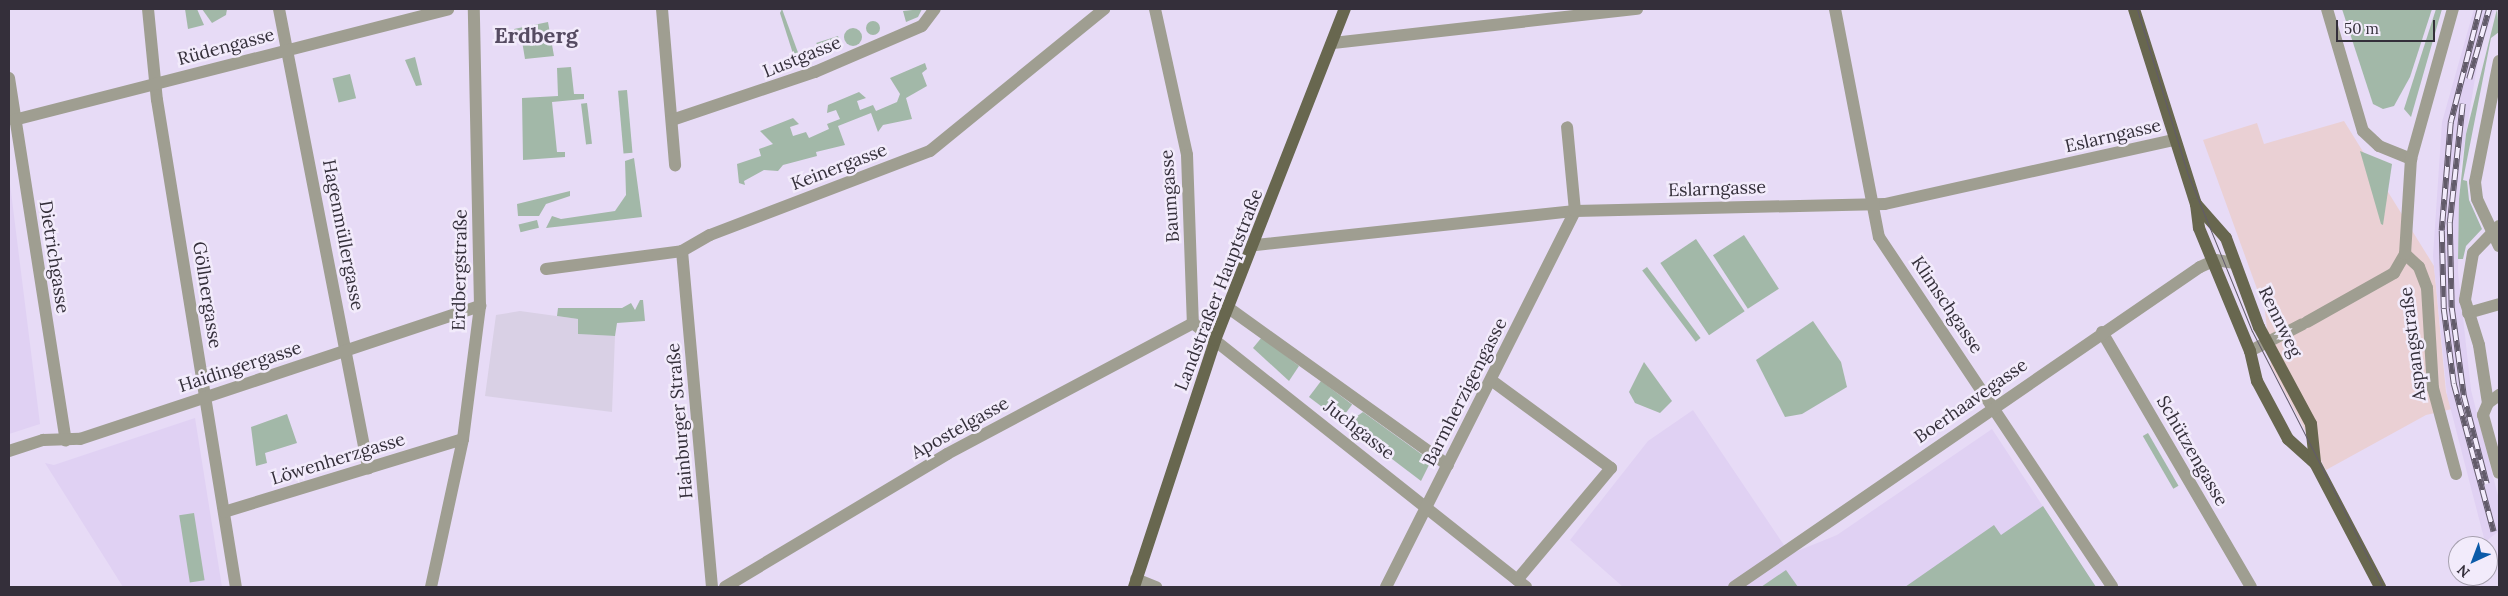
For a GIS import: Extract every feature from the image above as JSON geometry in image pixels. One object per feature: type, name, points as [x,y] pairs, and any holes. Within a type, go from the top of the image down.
[{"type":"main road","name":"Landstraßer Hauptstraße","points":[[1135,583],[1215,340],[1256,245],[1345,9]]},
{"type":"main road","name":"Rennweg","points":[[2134,9],[2173,140],[2196,204],[2212,261],[2250,351],[2257,381],[2282,429],[2315,463],[2380,587]]},
{"type":"main road","name":"Rennweg","points":[[2196,204],[2218,226],[2268,342],[2312,424],[2315,463]]},
{"type":"street","name":"Göllnergasse","points":[[148,9],[205,397],[236,587]]},
{"type":"street","name":"Hagenmüllergasse","points":[[279,9],[289,49],[348,350],[346,363],[368,468]]},
{"type":"street","name":"Rüdengasse","points":[[14,120],[448,9]]},
{"type":"street","name":"Erdbergstraße","points":[[431,587],[463,439],[480,306],[474,9]]},
{"type":"street","points":[[662,9],[674,165]]},
{"type":"street","name":"Lustgasse","points":[[672,120],[824,68],[922,26],[935,9]]},
{"type":"street","name":"Keinergasse","points":[[546,269],[682,251],[710,235],[930,151],[1104,9]]},
{"type":"street","name":"Baumgasse","points":[[1155,9],[1187,155],[1193,323]]},
{"type":"street","points":[[1333,43],[1637,9]]},
{"type":"street","name":"Klimschgasse","points":[[1835,9],[1870,202],[1879,237],[1994,406],[2112,587]]},
{"type":"street","points":[[2328,9],[2363,131],[2379,146],[2411,158]]},
{"type":"street","points":[[2250,351],[2305,323],[2394,273],[2405,254],[2411,158],[2453,9]]},
{"type":"street","points":[[2499,61],[2475,182],[2477,198],[2496,229],[2499,246]]},
{"type":"street","name":"Dietrichgasse","points":[[9,78],[14,120],[66,441]]},
{"type":"street","points":[[1566,127],[1575,212]]},
{"type":"street","name":"Eslarngasse","points":[[1256,245],[1575,212],[1870,202],[1885,204],[2173,140]]},
{"type":"street","name":"Barmherzigengasse","points":[[1386,587],[1575,212]]},
{"type":"street","points":[[2488,403],[2477,337],[2468,313],[2466,293],[2472,257],[2496,229]]},
{"type":"street","name":"Hainburger Straße","points":[[682,251],[712,587]]},
{"type":"street","name":"Aspangstraße","points":[[2405,254],[2418,267],[2427,288],[2433,388],[2456,474]]},
{"type":"street","points":[[2212,261],[2235,263]]},
{"type":"street","name":"Boerhaavegasse","points":[[1734,587],[2102,332],[2212,261]]},
{"type":"street","points":[[2468,313],[2499,304]]},
{"type":"street","name":"Haidingergasse","points":[[9,451],[43,440],[66,441],[480,306]]},
{"type":"street","name":"Juchgasse","points":[[1230,308],[1448,465]]},
{"type":"street","points":[[1193,323],[1215,340]]},
{"type":"street","name":"Apostelgasse","points":[[725,587],[947,454],[1193,323]]},
{"type":"street","name":"Schützengasse","points":[[2102,332],[2251,587]]},
{"type":"street","name":"Juchgasse","points":[[1215,340],[1427,506],[1522,584]]},
{"type":"street","points":[[1491,380],[1611,468],[1522,584]]},
{"type":"street","points":[[2499,395],[2488,403],[2483,415],[2499,473]]},
{"type":"street","name":"Löwenherzgasse","points":[[224,512],[463,439]]},
{"type":"street","points":[[1135,583],[1156,587]]},
{"type":"shaded area","points":[[2474,9],[2495,9],[2480,48],[2460,170],[2458,272],[2471,390],[2499,500],[2499,531],[2493,536],[2483,536],[2447,395],[2433,256],[2442,122]]},
{"type":"shaded area","points":[[2344,121],[2434,266],[2446,392],[2452,409],[2426,415],[2326,470],[2271,366],[2265,311],[2203,140],[2257,123],[2264,144]]},
{"type":"shaded area","points":[[9,176],[40,424],[9,434]]},
{"type":"shaded area","points":[[520,311],[578,319],[578,334],[615,336],[612,412],[485,396],[496,315]]},
{"type":"shaded area","points":[[1693,410],[1790,554],[1837,535],[1992,429],[2096,587],[1623,587],[1570,540],[1648,441]]},
{"type":"shaded area","points":[[195,418],[222,587],[123,587],[45,463],[54,465]]},
{"type":"green space","points":[[185,9],[197,9],[204,25],[188,29]]},
{"type":"green space","points":[[202,9],[227,9],[226,15],[212,23]]},
{"type":"green space","points":[[782,9],[800,58],[795,60],[780,13]]},
{"type":"green space","points":[[922,9],[918,17],[906,22],[903,11]]},
{"type":"green space","points":[[2342,9],[2432,9],[2410,77],[2394,106],[2383,109],[2373,104]]},
{"type":"green space","points":[[2436,9],[2442,9],[2411,117],[2404,109]]},
{"type":"green space","points":[[2497,9],[2499,32],[2491,38],[2463,180],[2467,181],[2469,200],[2482,229],[2466,246],[2463,259],[2458,259],[2459,199],[2466,134]]},
{"type":"green space","points":[[870,21],[876,21],[880,28],[876,35],[870,35],[866,31],[866,25]]},
{"type":"green space","points":[[548,22],[554,56],[525,59],[522,41],[515,40],[514,29]]},
{"type":"green space","points":[[853,28],[859,31],[862,37],[859,43],[853,46],[847,43],[844,37],[847,31]]},
{"type":"green space","points":[[838,36],[842,48],[836,51],[825,52],[816,43]]},
{"type":"green space","points":[[415,57],[422,85],[416,86],[405,60]]},
{"type":"green space","points":[[925,63],[927,69],[922,73],[927,86],[906,98],[912,119],[883,125],[878,132],[871,113],[838,126],[845,145],[816,152],[817,156],[783,165],[778,171],[764,170],[744,181],[745,185],[739,183],[737,164],[761,156],[759,149],[773,144],[760,131],[793,118],[799,124],[790,127],[793,136],[806,132],[809,138],[829,129],[827,124],[840,119],[836,110],[827,113],[828,105],[859,92],[866,98],[857,101],[860,110],[873,105],[876,111],[897,102],[900,94],[890,78]]},
{"type":"green space","points":[[571,67],[574,94],[584,94],[584,99],[552,102],[557,152],[565,152],[565,157],[523,160],[522,98],[558,96],[557,68]]},
{"type":"green space","points":[[350,74],[356,98],[339,103],[333,78]]},
{"type":"green space","points":[[627,90],[632,153],[624,154],[618,91]]},
{"type":"green space","points":[[587,103],[592,144],[586,144],[581,104]]},
{"type":"green space","points":[[2360,151],[2392,164],[2383,225],[2381,224]]},
{"type":"green space","points":[[634,158],[642,217],[546,228],[552,216],[561,219],[615,211],[626,195],[625,161]]},
{"type":"green space","points":[[570,191],[570,196],[546,204],[539,216],[518,216],[517,204]]},
{"type":"green space","points":[[537,220],[539,228],[520,232],[519,225]]},
{"type":"green space","points":[[1744,235],[1779,289],[1748,309],[1713,255]]},
{"type":"green space","points":[[1696,239],[1745,311],[1709,335],[1660,263]]},
{"type":"green space","points":[[1647,267],[1701,338],[1696,342],[1642,271]]},
{"type":"green space","points":[[640,300],[643,300],[645,321],[617,323],[615,336],[578,334],[578,319],[557,316],[558,308],[622,308],[631,303],[635,310]]},
{"type":"green space","points":[[1813,321],[1841,362],[1847,387],[1802,414],[1785,417],[1756,360]]},
{"type":"green space","points":[[1262,337],[1299,366],[1289,381],[1253,348]]},
{"type":"green space","points":[[1644,362],[1672,401],[1660,413],[1635,403],[1629,392]]},
{"type":"green space","points":[[1321,381],[1352,404],[1340,420],[1309,397]]},
{"type":"green space","points":[[1363,412],[1431,461],[1421,481],[1346,424]]},
{"type":"green space","points":[[287,414],[297,443],[265,453],[267,463],[256,466],[251,427]]},
{"type":"green space","points":[[2148,433],[2178,486],[2173,489],[2143,436]]},
{"type":"green space","points":[[2043,506],[2096,587],[1905,587],[1994,525],[2001,535]]},
{"type":"green space","points":[[194,513],[205,580],[190,583],[179,515]]},
{"type":"green space","points":[[1786,570],[1798,587],[1761,587]]},
{"type":"tram line","points":[[2137,9],[2187,172],[2252,331],[2383,587]]},
{"type":"railway","points":[[2480,9],[2451,123],[2442,231],[2444,309],[2454,384],[2494,532]]},
{"type":"railway","points":[[2469,79],[2489,9]]},
{"type":"railway","points":[[2463,104],[2450,223],[2452,308],[2464,396],[2487,484]]},
{"type":"district","name":"Erdberg","points":[[536,36]]}]
